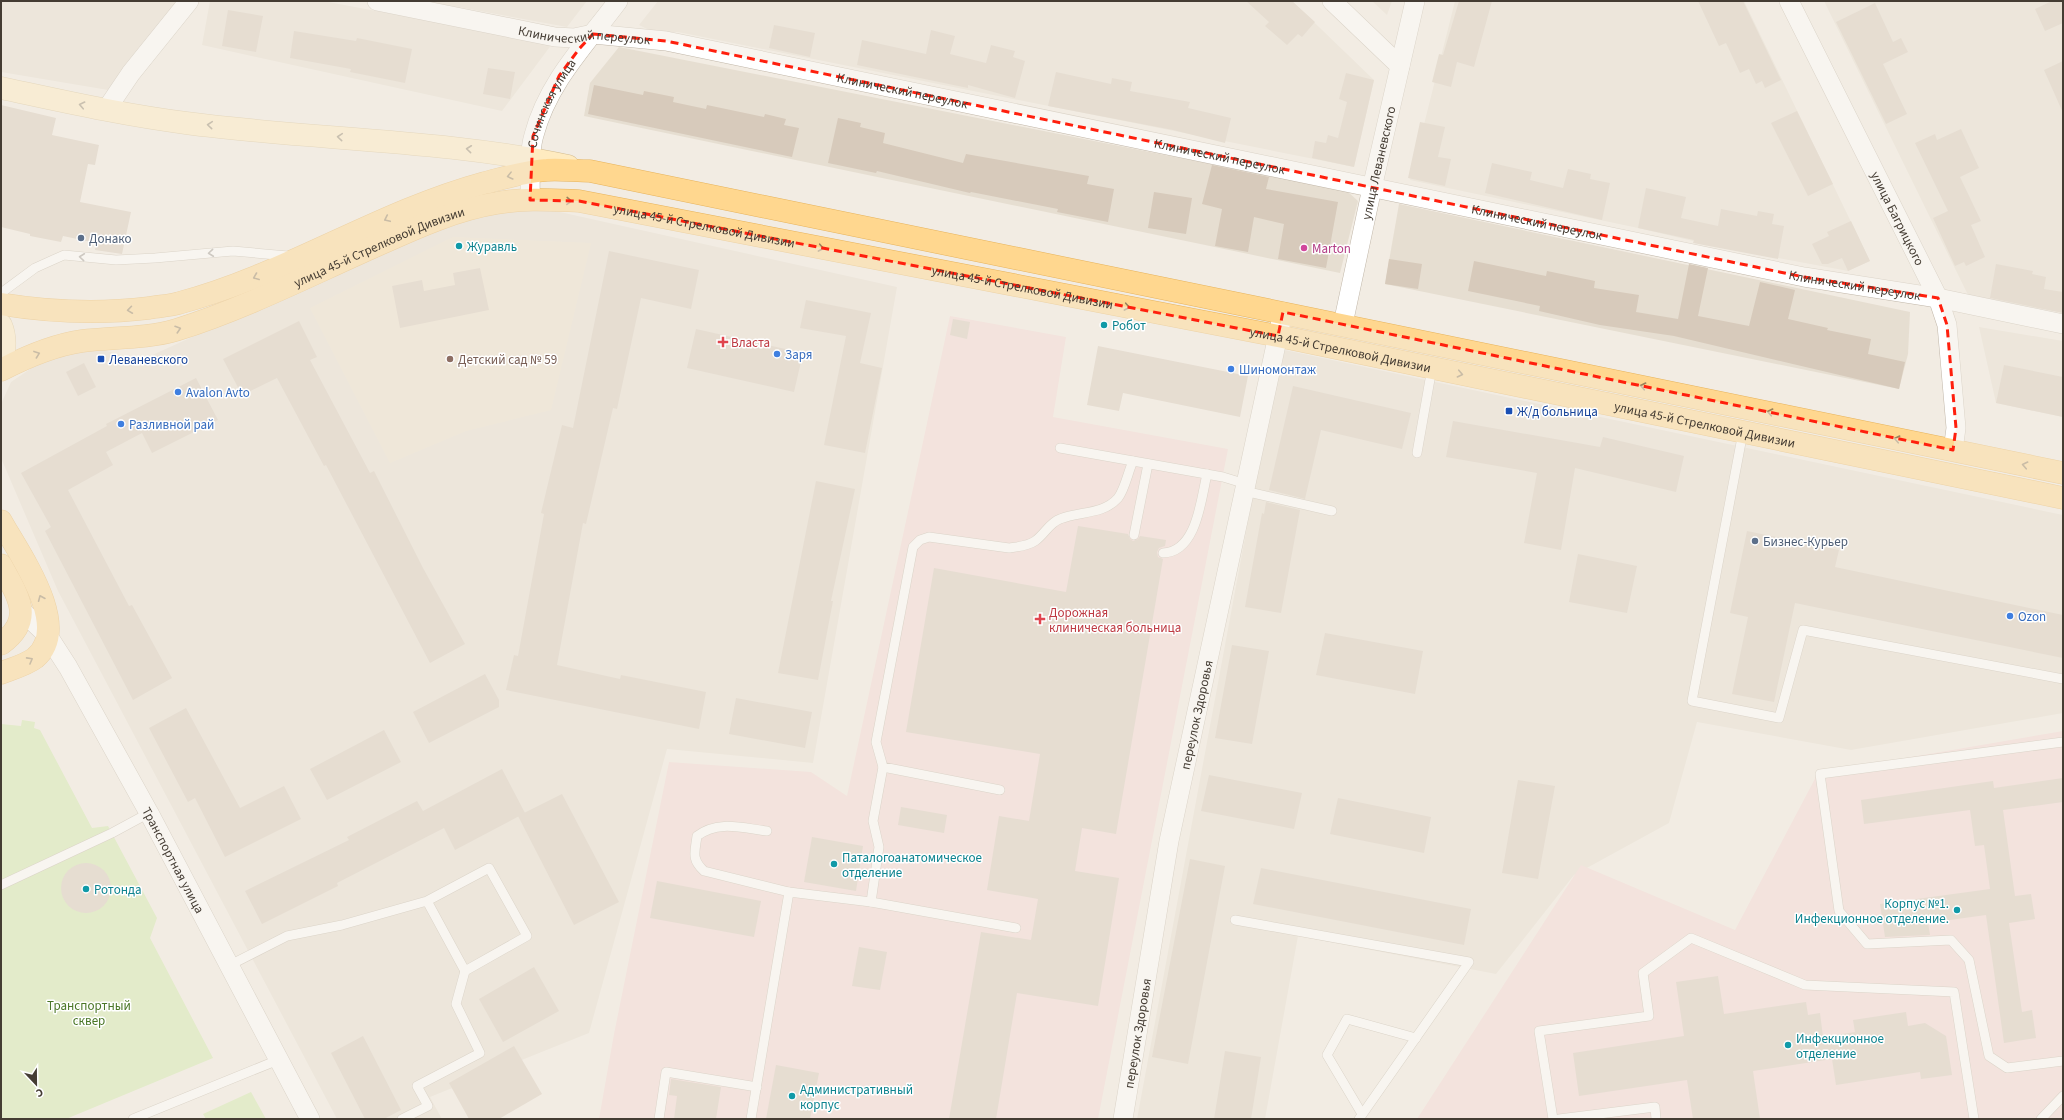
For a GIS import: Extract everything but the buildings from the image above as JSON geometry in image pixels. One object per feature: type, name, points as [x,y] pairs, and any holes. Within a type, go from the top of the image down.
[{"type":"main road","points":[[1,88],[106,110],[186,123],[474,149],[531,165]]},
{"type":"main road","name":"улица 45-й Стрелковой Дивизии","points":[[1,304],[40,310],[120,312],[178,304],[233,286],[306,256],[409,209],[445,195],[506,177],[531,165],[546,170],[590,171],[1343,324],[2063,473]]},
{"type":"main road","name":"улица 45-й Стрелковой Дивизии","points":[[1,370],[31,356],[66,344],[153,335],[174,330],[229,312],[418,227],[464,210],[498,202],[530,200],[579,201],[1278,336],[2063,498]]},
{"type":"main road","points":[[1,325],[4,333],[5,352],[1,365]]},
{"type":"main road","points":[[1,521],[43,600],[48,615],[48,636],[46,644],[34,659],[1,673]]},
{"type":"main road","points":[[1,565],[22,611],[18,626],[1,644]]},
{"type":"street","points":[[106,110],[131,73],[189,1]]},
{"type":"street","name":"Клинический переулок","points":[[377,1],[555,37],[574,38],[593,34],[666,42],[1796,275],[1938,298],[2063,324]]},
{"type":"street","name":"Сочинская улица","points":[[530,200],[533,136],[548,99],[559,76],[618,1]]},
{"type":"street","points":[[1332,1],[1400,66]]},
{"type":"street","name":"улица Леваневского","points":[[1343,324],[1372,188],[1415,1]]},
{"type":"street","name":"улица Багрицкого","points":[[1789,1],[1938,298],[1947,325],[1956,428],[1953,450]]},
{"type":"street","name":"переулок Здоровья","points":[[1123,1119],[1169,841],[1283,312]]},
{"type":"street","name":"Транспортная улица","points":[[22,611],[48,636],[68,667],[149,813],[310,1119]]},
{"type":"lane","points":[[1,293],[35,268],[64,255],[116,260],[233,251],[275,256],[306,256]]},
{"type":"lane","points":[[1417,453],[1432,368]]},
{"type":"lane","points":[[1743,432],[1692,702],[1779,718],[1803,630],[2063,679]]},
{"type":"lane","points":[[1060,448],[1207,474],[1245,487],[1332,511]]},
{"type":"lane","points":[[871,902],[879,847],[873,821],[883,767],[876,742],[913,547],[920,540],[929,537],[1009,548],[1022,547],[1035,542],[1051,524],[1058,520],[1068,516],[1097,511],[1110,505],[1118,497],[1133,461]]},
{"type":"lane","points":[[1134,535],[1148,464]]},
{"type":"lane","points":[[1163,553],[1171,553],[1182,546],[1189,537],[1196,524],[1207,474]]},
{"type":"lane","points":[[2063,742],[1820,774],[1839,911],[1867,944],[1952,940],[1969,960],[1988,1056],[2007,1068],[2063,1061]]},
{"type":"lane","points":[[883,767],[1000,790]]},
{"type":"lane","points":[[1,885],[112,833],[149,813]]},
{"type":"lane","points":[[767,831],[717,826],[706,830],[698,836],[694,857],[697,865],[704,871],[789,892],[871,902],[1016,928]]},
{"type":"lane","points":[[230,965],[287,936],[342,925],[427,902],[489,868],[527,936],[465,971]]},
{"type":"lane","points":[[752,1119],[789,892]]},
{"type":"lane","points":[[402,1119],[428,1106],[417,1086],[480,1053],[456,1004],[465,971],[427,902]]},
{"type":"lane","points":[[1235,920],[1470,962],[1361,1117],[1327,1055],[1348,1019],[1416,1038]]},
{"type":"lane","points":[[1552,1119],[1539,1031],[1649,1016],[1643,973],[1691,938],[1805,985],[1954,992],[1974,1119]]},
{"type":"lane","points":[[133,1119],[278,1060]]},
{"type":"lane","points":[[659,1119],[666,1072],[757,1087]]},
{"type":"lane","points":[[2041,1119],[2063,1096]]},
{"type":"lane","points":[[1559,1119],[1655,1107],[1656,1119]]},
{"type":"highlighted area","points":[[593,34],[666,41],[1804,277],[1938,298],[1947,325],[1956,428],[1953,450],[1283,312],[1278,336],[579,201],[530,200],[533,136],[559,76],[579,49]]},
{"type":"shaded area","points":[[1,1],[180,1],[108,90],[1,72]]},
{"type":"shaded area","points":[[210,1],[323,1],[552,44],[502,111],[202,45]]},
{"type":"shaded area","points":[[425,1],[587,1],[567,27]]},
{"type":"shaded area","points":[[658,1],[1292,1],[1374,80],[1354,167],[678,32],[653,32],[639,25]]},
{"type":"shaded area","points":[[1372,1],[1392,1],[1387,15]]},
{"type":"shaded area","points":[[1455,1],[1744,1],[1870,261],[1848,271],[1714,246],[1638,228],[1410,180]]},
{"type":"shaded area","points":[[1824,1],[2063,1],[2063,313],[1968,295]]},
{"type":"shaded area","points":[[619,47],[1347,191],[1358,201],[1340,273],[584,116],[590,83]]},
{"type":"shaded area","points":[[1399,204],[1910,312],[1908,354],[1899,389],[1385,284]]},
{"type":"shaded area","points":[[533,206],[897,287],[813,763],[667,749],[589,1033],[430,1097],[442,1119],[337,1119],[58,591],[1,458],[1,404],[11,382],[42,361],[98,348],[139,361],[462,215]]},
{"type":"shaded area","name":"Детский сад № 59","points":[[453,237],[591,243],[551,410],[466,431],[390,463],[310,308]]},
{"type":"shaded area","name":"Дорожная клиническая больница","points":[[950,316],[1066,337],[1053,417],[1228,449],[1098,1119],[599,1119],[614,1034],[669,762],[811,772],[847,796]]},
{"type":"shaded area","points":[[1979,327],[2063,341],[2063,417],[1996,403]]},
{"type":"shaded area","points":[[1280,349],[2063,515],[2063,713],[1851,750],[1697,722],[1669,823],[1574,875],[1496,974],[1298,936],[1265,1119],[1137,1119]]},
{"type":"shaded area","points":[[2063,731],[2063,1119],[1417,1119],[1581,865],[1735,930],[1818,773]]},
{"type":"green space","name":"Транспортный сквер","points":[[22,720],[35,722],[34,728],[40,730],[92,828],[108,826],[157,918],[150,938],[213,1058],[66,1119],[1,1119],[1,724],[21,726]]},
{"type":"green space","points":[[251,1092],[266,1119],[206,1119],[203,1114]]},
{"type":"place","name":"Донако","points":[[81,238]]},
{"type":"place","name":"Журавль","points":[[459,246]]},
{"type":"place","name":"Marton","points":[[1304,248]]},
{"type":"place","name":"Робот","points":[[1104,325]]},
{"type":"place","name":"Власта","points":[[723,342]]},
{"type":"place","name":"Заря","points":[[777,354]]},
{"type":"place","name":"Леваневского","points":[[101,359]]},
{"type":"place","name":"Детский сад № 59","points":[[450,359]]},
{"type":"place","name":"Шиномонтаж","points":[[1231,369]]},
{"type":"place","name":"Avalon Avto","points":[[178,392]]},
{"type":"place","name":"Ж/д больница","points":[[1509,411]]},
{"type":"place","name":"Разливной рай","points":[[121,424]]},
{"type":"place","name":"Бизнес-Курьер","points":[[1755,541]]},
{"type":"place","name":"Ozon","points":[[2010,616]]},
{"type":"place","name":"Дорожная клиническая больница","points":[[1040,619]]},
{"type":"place","name":"Паталогоанатомическое отделение","points":[[834,864]]},
{"type":"place","name":"Ротонда","points":[[86,889]]},
{"type":"place","name":"Корпус №1. Инфекционное отделение.","points":[[1957,910]]},
{"type":"place","name":"Инфекционное отделение","points":[[1788,1045]]},
{"type":"place","name":"Административный корпус","points":[[792,1096]]}]
